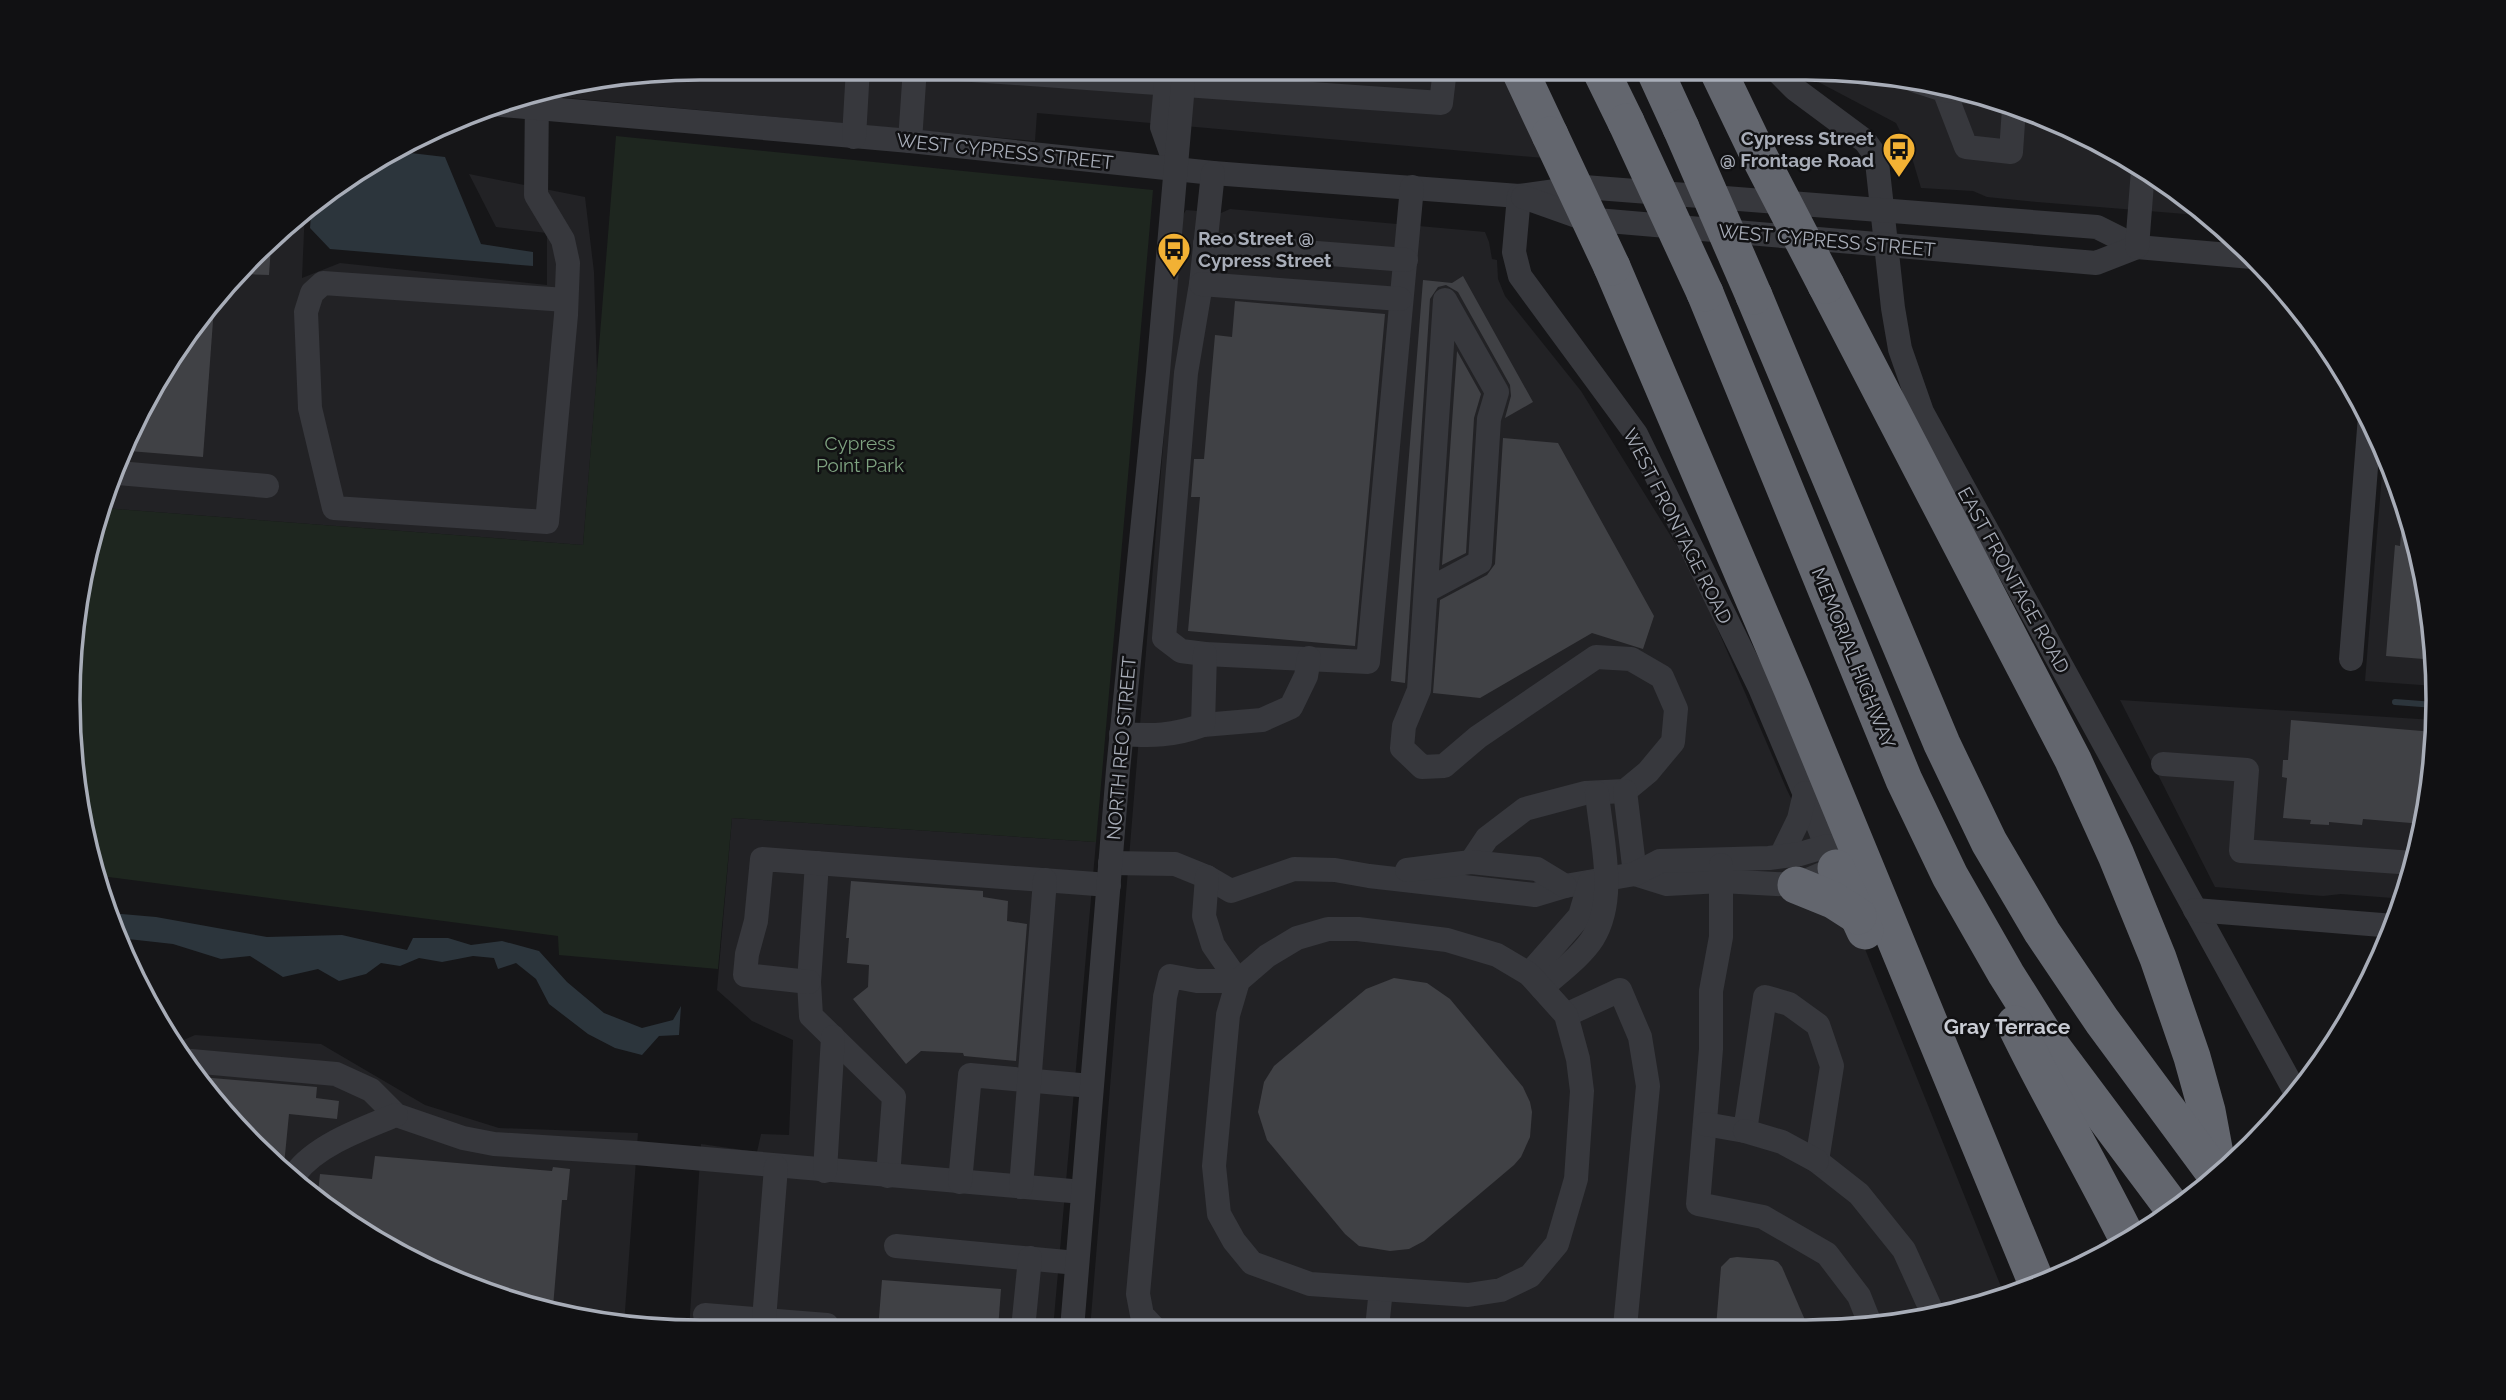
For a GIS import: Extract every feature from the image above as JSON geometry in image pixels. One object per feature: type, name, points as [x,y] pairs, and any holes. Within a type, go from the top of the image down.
[{"type":"highway","points":[[1524,80],[1612,267],[1765,625],[2034,1276]]},
{"type":"highway","name":"MEMORIAL HIGHWAY","points":[[1605,80],[1705,293],[1904,780],[1965,904],[2050,1044],[2168,1202]]},
{"type":"highway","points":[[1659,80],[1754,296],[1942,744],[1989,842],[2042,932],[2102,1021],[2213,1167]]},
{"type":"highway","points":[[1722,80],[1757,152],[2073,760],[2116,855],[2174,1005],[2207,1111],[2216,1164]]},
{"type":"highway","points":[[1832,857],[1885,975],[2012,1284]]},
{"type":"highway","points":[[1788,871],[1858,916]]},
{"type":"highway","points":[[1965,904],[1998,989],[2038,1072],[2124,1232]]},
{"type":"street","points":[[854,137],[857,80]]},
{"type":"street","points":[[911,141],[914,80]]},
{"type":"street","points":[[1117,80],[1441,103],[1444,80]]},
{"type":"street","name":"EAST FRONTAGE ROAD","points":[[1786,80],[1865,141],[1874,152],[1900,349],[1922,411],[2291,1084]]},
{"type":"street","name":"NORTH REO STREET","points":[[1073,1320],[1121,734],[1176,167],[1174,84]]},
{"type":"street","points":[[1947,97],[1966,147],[2011,152],[2013,116]]},
{"type":"street","name":"WEST CYPRESS STREET","points":[[539,102],[854,137],[1176,167],[1213,173],[1519,196],[1584,187],[2097,227],[2137,247],[2237,256]]},
{"type":"street","points":[[536,103],[536,195],[563,240],[568,263],[566,300],[547,522],[334,508],[310,408],[306,312],[312,293],[323,283],[566,300]]},
{"type":"street","points":[[1213,173],[1201,284],[1186,373],[1164,638],[1181,651],[1205,654],[1368,662],[1412,187]]},
{"type":"street","points":[[2137,247],[2142,180]]},
{"type":"street","name":"WEST CYPRESS STREET","points":[[1519,196],[1585,219],[2096,263],[2137,247]]},
{"type":"street","name":"WEST FRONTAGE ROAD","points":[[1519,196],[1514,252],[1520,275],[1636,434],[1760,688],[1832,857]]},
{"type":"street","points":[[1205,244],[1406,260]]},
{"type":"street","points":[[1201,284],[1400,299]]},
{"type":"street","points":[[1426,591],[1480,562],[1489,419],[1497,392],[1445,300],[1419,690],[1404,726],[1402,748],[1422,767],[1444,766],[1478,737],[1596,657],[1631,659],[1662,677],[1676,709],[1673,742],[1648,772],[1625,791],[1553,800],[1525,809],[1487,838],[1471,862]]},
{"type":"street","points":[[1158,372],[1186,373]]},
{"type":"street","points":[[2351,659],[2368,440]]},
{"type":"street","points":[[124,473],[267,485]]},
{"type":"street","points":[[1140,551],[1170,554]]},
{"type":"street","points":[[1203,724],[1205,654]]},
{"type":"street","points":[[1121,734],[1157,736],[1184,732],[1203,724],[1262,720],[1292,707],[1306,677],[1309,658]]},
{"type":"street","points":[[2164,764],[2247,770],[2241,851],[2403,862]]},
{"type":"street","points":[[1625,791],[1635,874]]},
{"type":"street","points":[[1536,981],[1591,941],[1603,920],[1598,880],[1597,793]]},
{"type":"street","points":[[1788,871],[1805,793]]},
{"type":"street","points":[[809,982],[745,975],[747,954],[756,921],[762,859],[1045,880],[1175,864],[1207,877],[1231,891],[1294,869],[1335,870],[1535,895],[1565,886],[1635,874],[1667,884],[1721,870],[1788,871],[1832,857]]},
{"type":"street","points":[[1369,876],[1471,862],[1537,869],[1565,886]]},
{"type":"street","points":[[817,863],[809,982],[811,1016],[894,1097],[888,1177]]},
{"type":"street","points":[[1721,870],[1721,937],[1711,991],[1711,1049],[1698,1204],[1763,1217],[1827,1254],[1859,1296],[1867,1316]]},
{"type":"street","points":[[1207,877],[1204,916],[1213,945],[1238,981]]},
{"type":"street","points":[[1021,1187],[1045,880]]},
{"type":"street","points":[[2196,910],[2383,925]]},
{"type":"street","points":[[1328,929],[1358,929],[1447,940],[1497,955],[1536,981],[1566,1015],[1578,1059],[1582,1091],[1576,1179],[1557,1244],[1530,1276],[1501,1290],[1468,1295],[1310,1284],[1252,1263],[1234,1241],[1219,1214],[1214,1166],[1228,1015],[1238,981],[1267,956],[1297,938],[1328,929]]},
{"type":"street","points":[[1147,1320],[1142,1315],[1138,1294],[1165,997],[1170,976],[1197,981],[1238,981]]},
{"type":"street","points":[[1566,1015],[1620,990],[1640,1037],[1648,1086],[1626,1320]]},
{"type":"street","points":[[1745,1130],[1765,997],[1788,1004],[1818,1025],[1832,1066],[1817,1161]]},
{"type":"street","points":[[825,1171],[833,1037]]},
{"type":"street","points":[[198,1062],[336,1074],[371,1090],[396,1115],[463,1138],[494,1144],[636,1153],[1083,1192]]},
{"type":"street","points":[[960,1182],[970,1075],[1091,1086]]},
{"type":"street","points":[[298,1171],[324,1149],[359,1129],[396,1115]]},
{"type":"street","points":[[1706,1124],[1745,1130],[1782,1142],[1817,1161],[1859,1194],[1905,1250],[1930,1307]]},
{"type":"street","points":[[705,1315],[764,1320],[776,1167]]},
{"type":"street","points":[[896,1246],[1077,1263]]},
{"type":"street","points":[[1024,1320],[1030,1258]]},
{"type":"street","points":[[1378,1320],[1381,1289]]},
{"type":"shaded area","points":[[700,80],[1505,80],[1544,158],[1037,113],[1035,141],[559,97],[619,86]]},
{"type":"shaded area","points":[[1815,80],[1927,92],[2005,113],[2080,144],[2116,163],[2190,214],[2037,202],[1987,197],[1973,191],[1921,188],[1910,151],[1896,123]]},
{"type":"shaded area","points":[[409,153],[445,157],[481,244],[533,252],[533,266],[330,249],[310,228],[311,219],[323,209],[356,185]]},
{"type":"shaded area","points":[[469,174],[585,197],[594,272],[597,374],[583,545],[111,509],[144,426],[185,356],[234,292],[262,262],[304,224],[302,278],[340,263],[547,285],[547,233],[496,227]]},
{"type":"shaded area","points":[[1230,209],[1485,232],[1492,259],[1497,260],[1498,279],[1505,296],[1581,391],[1693,572],[1787,790],[1863,944],[2002,1288],[1927,1308],[1806,1320],[1091,1320],[1182,217],[1186,210],[1221,213]]},
{"type":"shaded area","points":[[2382,473],[2393,501],[2414,579],[2425,685],[2365,681]]},
{"type":"shaded area","points":[[2120,700],[2425,719],[2414,821],[2393,898],[2341,894],[2323,896],[2215,887]]},
{"type":"shaded area","points":[[732,818],[1096,842],[1054,1320],[690,1319],[701,1144],[757,1152],[761,1134],[789,1135],[793,1040],[752,1021],[717,990]]},
{"type":"shaded area","points":[[119,914],[156,917],[267,937],[342,935],[407,950],[413,938],[448,938],[471,945],[502,941],[539,951],[567,982],[604,1013],[642,1028],[673,1020],[681,1006],[679,1035],[659,1036],[642,1055],[615,1048],[588,1034],[549,1004],[536,979],[516,963],[498,969],[494,958],[473,956],[442,962],[419,958],[400,966],[381,963],[366,974],[339,981],[318,969],[283,977],[250,956],[221,959],[173,944],[129,939]]},
{"type":"shaded area","points":[[195,1035],[321,1044],[425,1105],[499,1128],[638,1133],[625,1315],[579,1308],[501,1287],[426,1256],[390,1237],[323,1191],[262,1138],[234,1108],[183,1040]]},
{"type":"green space","name":"Cypress Point Park","points":[[616,136],[1153,190],[1096,842],[732,818],[718,969],[559,955],[558,936],[107,877],[92,821],[80,700],[92,579],[111,509],[583,545]]},
{"type":"building","points":[[270,254],[269,275],[251,274]]},
{"type":"building","points":[[1463,276],[1533,402],[1505,418],[1511,396],[1510,385],[1458,292],[1446,285],[1438,287],[1430,299],[1405,683],[1391,681],[1423,280],[1452,283]]},
{"type":"building","points":[[1235,301],[1385,314],[1355,646],[1188,631],[1200,497],[1191,497],[1194,459],[1204,459],[1215,335],[1232,337]]},
{"type":"building","points":[[213,318],[203,457],[133,451],[163,390]]},
{"type":"building","points":[[1457,351],[1481,394],[1474,418],[1466,553],[1442,565]]},
{"type":"building","points":[[1503,438],[1558,443],[1654,616],[1643,649],[1592,633],[1480,698],[1433,693],[1440,600],[1487,575],[1495,564]]},
{"type":"building","points":[[2401,531],[2414,579],[2424,659],[2386,656],[2395,545],[2400,546]]},
{"type":"building","points":[[2291,720],[2424,731],[2413,823],[2363,819],[2362,825],[2329,822],[2329,825],[2310,824],[2311,820],[2283,818],[2287,778],[2282,777],[2283,760],[2288,760]]},
{"type":"building","points":[[851,881],[983,891],[983,897],[1008,901],[1007,921],[1027,924],[1016,1061],[964,1056],[963,1053],[921,1051],[906,1064],[853,999],[868,987],[869,965],[847,963],[849,938],[846,938]]},
{"type":"building","points":[[1394,978],[1427,983],[1450,999],[1523,1087],[1532,1112],[1530,1137],[1521,1157],[1514,1165],[1424,1241],[1409,1249],[1390,1251],[1359,1246],[1345,1234],[1267,1140],[1258,1112],[1264,1082],[1274,1066],[1366,989]]},
{"type":"building","points":[[210,1078],[317,1087],[316,1098],[339,1101],[337,1119],[289,1114],[285,1159],[234,1108]]},
{"type":"building","points":[[375,1156],[552,1171],[553,1167],[570,1169],[567,1200],[562,1200],[553,1301],[501,1287],[426,1256],[390,1237],[319,1187],[320,1174],[372,1179]]},
{"type":"building","points":[[1730,1258],[1778,1262],[1805,1320],[1717,1320],[1721,1267]]},
{"type":"building","points":[[882,1280],[1001,1289],[999,1320],[879,1320]]},
{"type":"waterway","points":[[2395,702],[2426,704]]},
{"type":"place","name":"Cypress Street @ Frontage Road","points":[[1899,179]]},
{"type":"place","name":"Reo Street @ Cypress Street","points":[[1174,279]]},
{"type":"district","name":"Gray Terrace","points":[[2007,1026]]}]
